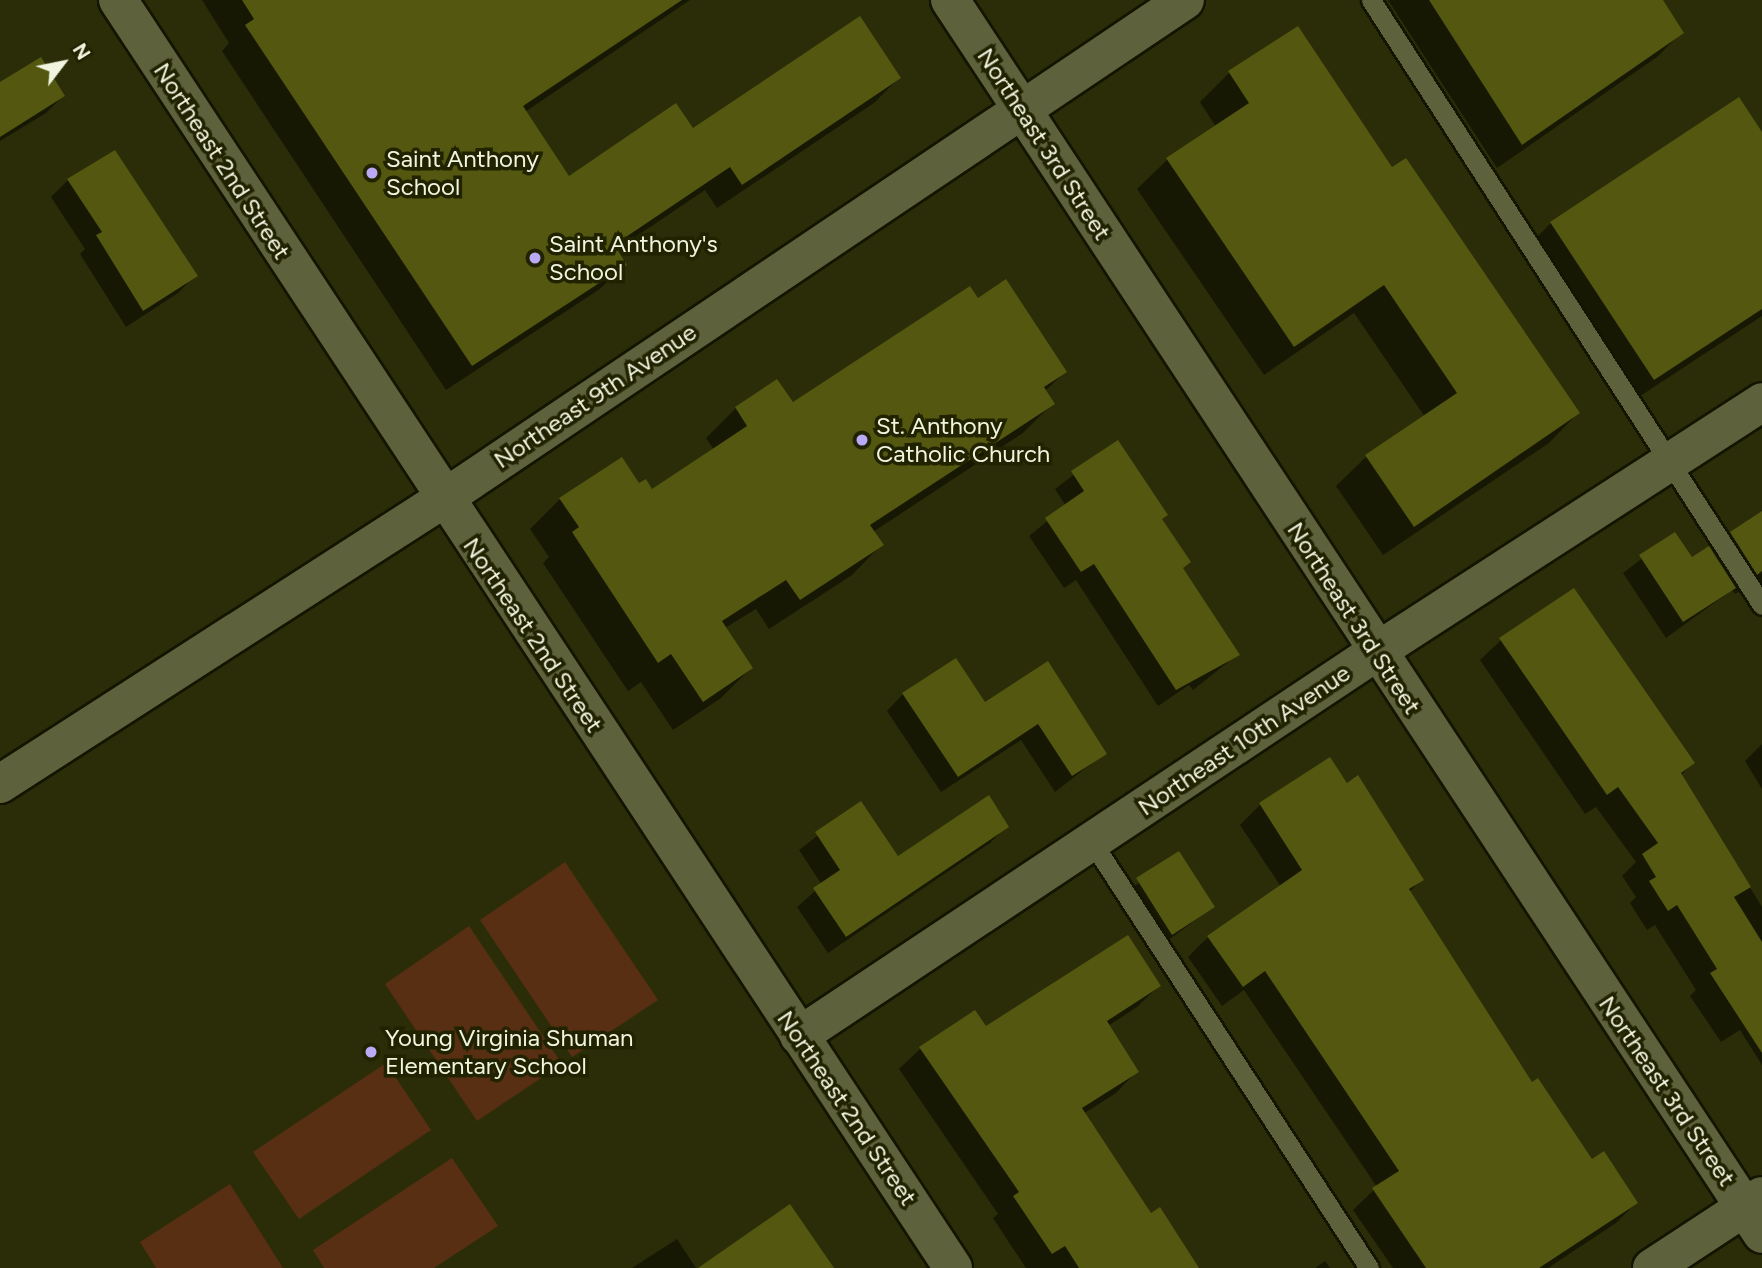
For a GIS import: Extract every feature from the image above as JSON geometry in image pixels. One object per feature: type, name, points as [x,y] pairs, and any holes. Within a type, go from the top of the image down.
[{"type":"street","name":"Northeast 2nd Street","points":[[118,0],[443,499],[953,1268]]},
{"type":"street","name":"Northeast 3rd Street","points":[[950,0],[1376,652],[1756,1213]]},
{"type":"street","name":"Northeast 9th Avenue","points":[[0,784],[443,499],[1185,0]]},
{"type":"street","name":"Northeast 10th Avenue","points":[[799,1036],[1376,652],[1762,402]]},
{"type":"street","points":[[1652,1268],[1756,1213]]},
{"type":"lane","points":[[1371,0],[1762,605]]},
{"type":"lane","points":[[1092,842],[1369,1268]]},
{"type":"shaded area","points":[[565,862],[658,1000],[572,1057],[480,920]]},
{"type":"shaded area","points":[[469,926],[562,1064],[477,1121],[385,984]]},
{"type":"shaded area","points":[[386,1063],[431,1130],[299,1219],[253,1152]]},
{"type":"shaded area","points":[[452,1158],[498,1226],[434,1268],[324,1268],[313,1250]]},
{"type":"shaded area","points":[[230,1184],[283,1268],[156,1268],[140,1242]]},
{"type":"building","points":[[242,0],[682,0],[523,106],[569,176],[676,103],[693,128],[860,16],[901,78],[742,185],[730,167],[614,245],[627,265],[472,366],[245,25],[254,19]]},
{"type":"building","points":[[1429,0],[1663,0],[1684,33],[1522,145]]},
{"type":"building","points":[[1298,26],[1392,167],[1406,158],[1580,413],[1414,527],[1365,455],[1457,393],[1384,285],[1294,347],[1166,158],[1249,103],[1228,71]]},
{"type":"building","points":[[41,57],[65,96],[0,137],[0,82]]},
{"type":"building","points":[[1739,97],[1762,132],[1762,309],[1654,380],[1550,222]]},
{"type":"building","points":[[115,150],[198,276],[143,311],[96,235],[102,232],[67,179]]},
{"type":"building","name":"St. Anthony Catholic Church","points":[[1006,279],[1067,372],[1044,387],[1055,404],[870,525],[884,545],[800,600],[786,580],[722,621],[753,668],[703,702],[671,654],[658,663],[572,532],[579,527],[559,498],[622,457],[639,483],[646,479],[652,489],[747,426],[735,407],[777,379],[793,402],[970,286],[978,298]]},
{"type":"building","points":[[1118,440],[1168,515],[1162,519],[1191,562],[1183,568],[1240,655],[1176,690],[1094,564],[1081,572],[1045,518],[1084,491],[1071,471]]},
{"type":"building","points":[[1762,511],[1762,571],[1757,575],[1730,532]]},
{"type":"building","points":[[1675,532],[1692,557],[1709,546],[1736,588],[1683,622],[1639,555]]},
{"type":"building","points":[[1574,588],[1695,763],[1681,773],[1751,887],[1734,897],[1762,942],[1762,1053],[1710,973],[1717,969],[1677,905],[1668,911],[1649,881],[1656,877],[1642,854],[1658,843],[1618,787],[1607,795],[1499,638]]},
{"type":"building","points":[[956,658],[985,702],[1048,661],[1107,754],[1072,776],[1038,724],[958,777],[902,693]]},
{"type":"building","points":[[1330,757],[1347,783],[1358,775],[1424,880],[1409,889],[1532,1082],[1538,1078],[1592,1159],[1604,1151],[1638,1203],[1539,1268],[1426,1268],[1372,1188],[1399,1171],[1265,971],[1243,987],[1207,936],[1302,870],[1259,803]]},
{"type":"building","points":[[989,795],[1009,827],[846,937],[813,888],[840,870],[815,832],[861,801],[898,856]]},
{"type":"building","points":[[1179,851],[1215,907],[1172,935],[1136,878]]},
{"type":"building","points":[[1128,935],[1161,986],[1107,1021],[1139,1072],[1082,1108],[1151,1213],[1160,1207],[1199,1268],[1079,1268],[1065,1246],[1052,1254],[1013,1196],[1019,1192],[919,1047],[975,1010],[986,1026]]},
{"type":"building","points":[[790,1204],[834,1268],[698,1268]]},
{"type":"place","name":"Saint Anthony School","points":[[372,173]]},
{"type":"place","name":"Saint Anthony's School","points":[[535,258]]},
{"type":"place","name":"St. Anthony Catholic Church","points":[[862,440]]},
{"type":"place","name":"Young Virginia Shuman Elementary School","points":[[371,1052]]}]
